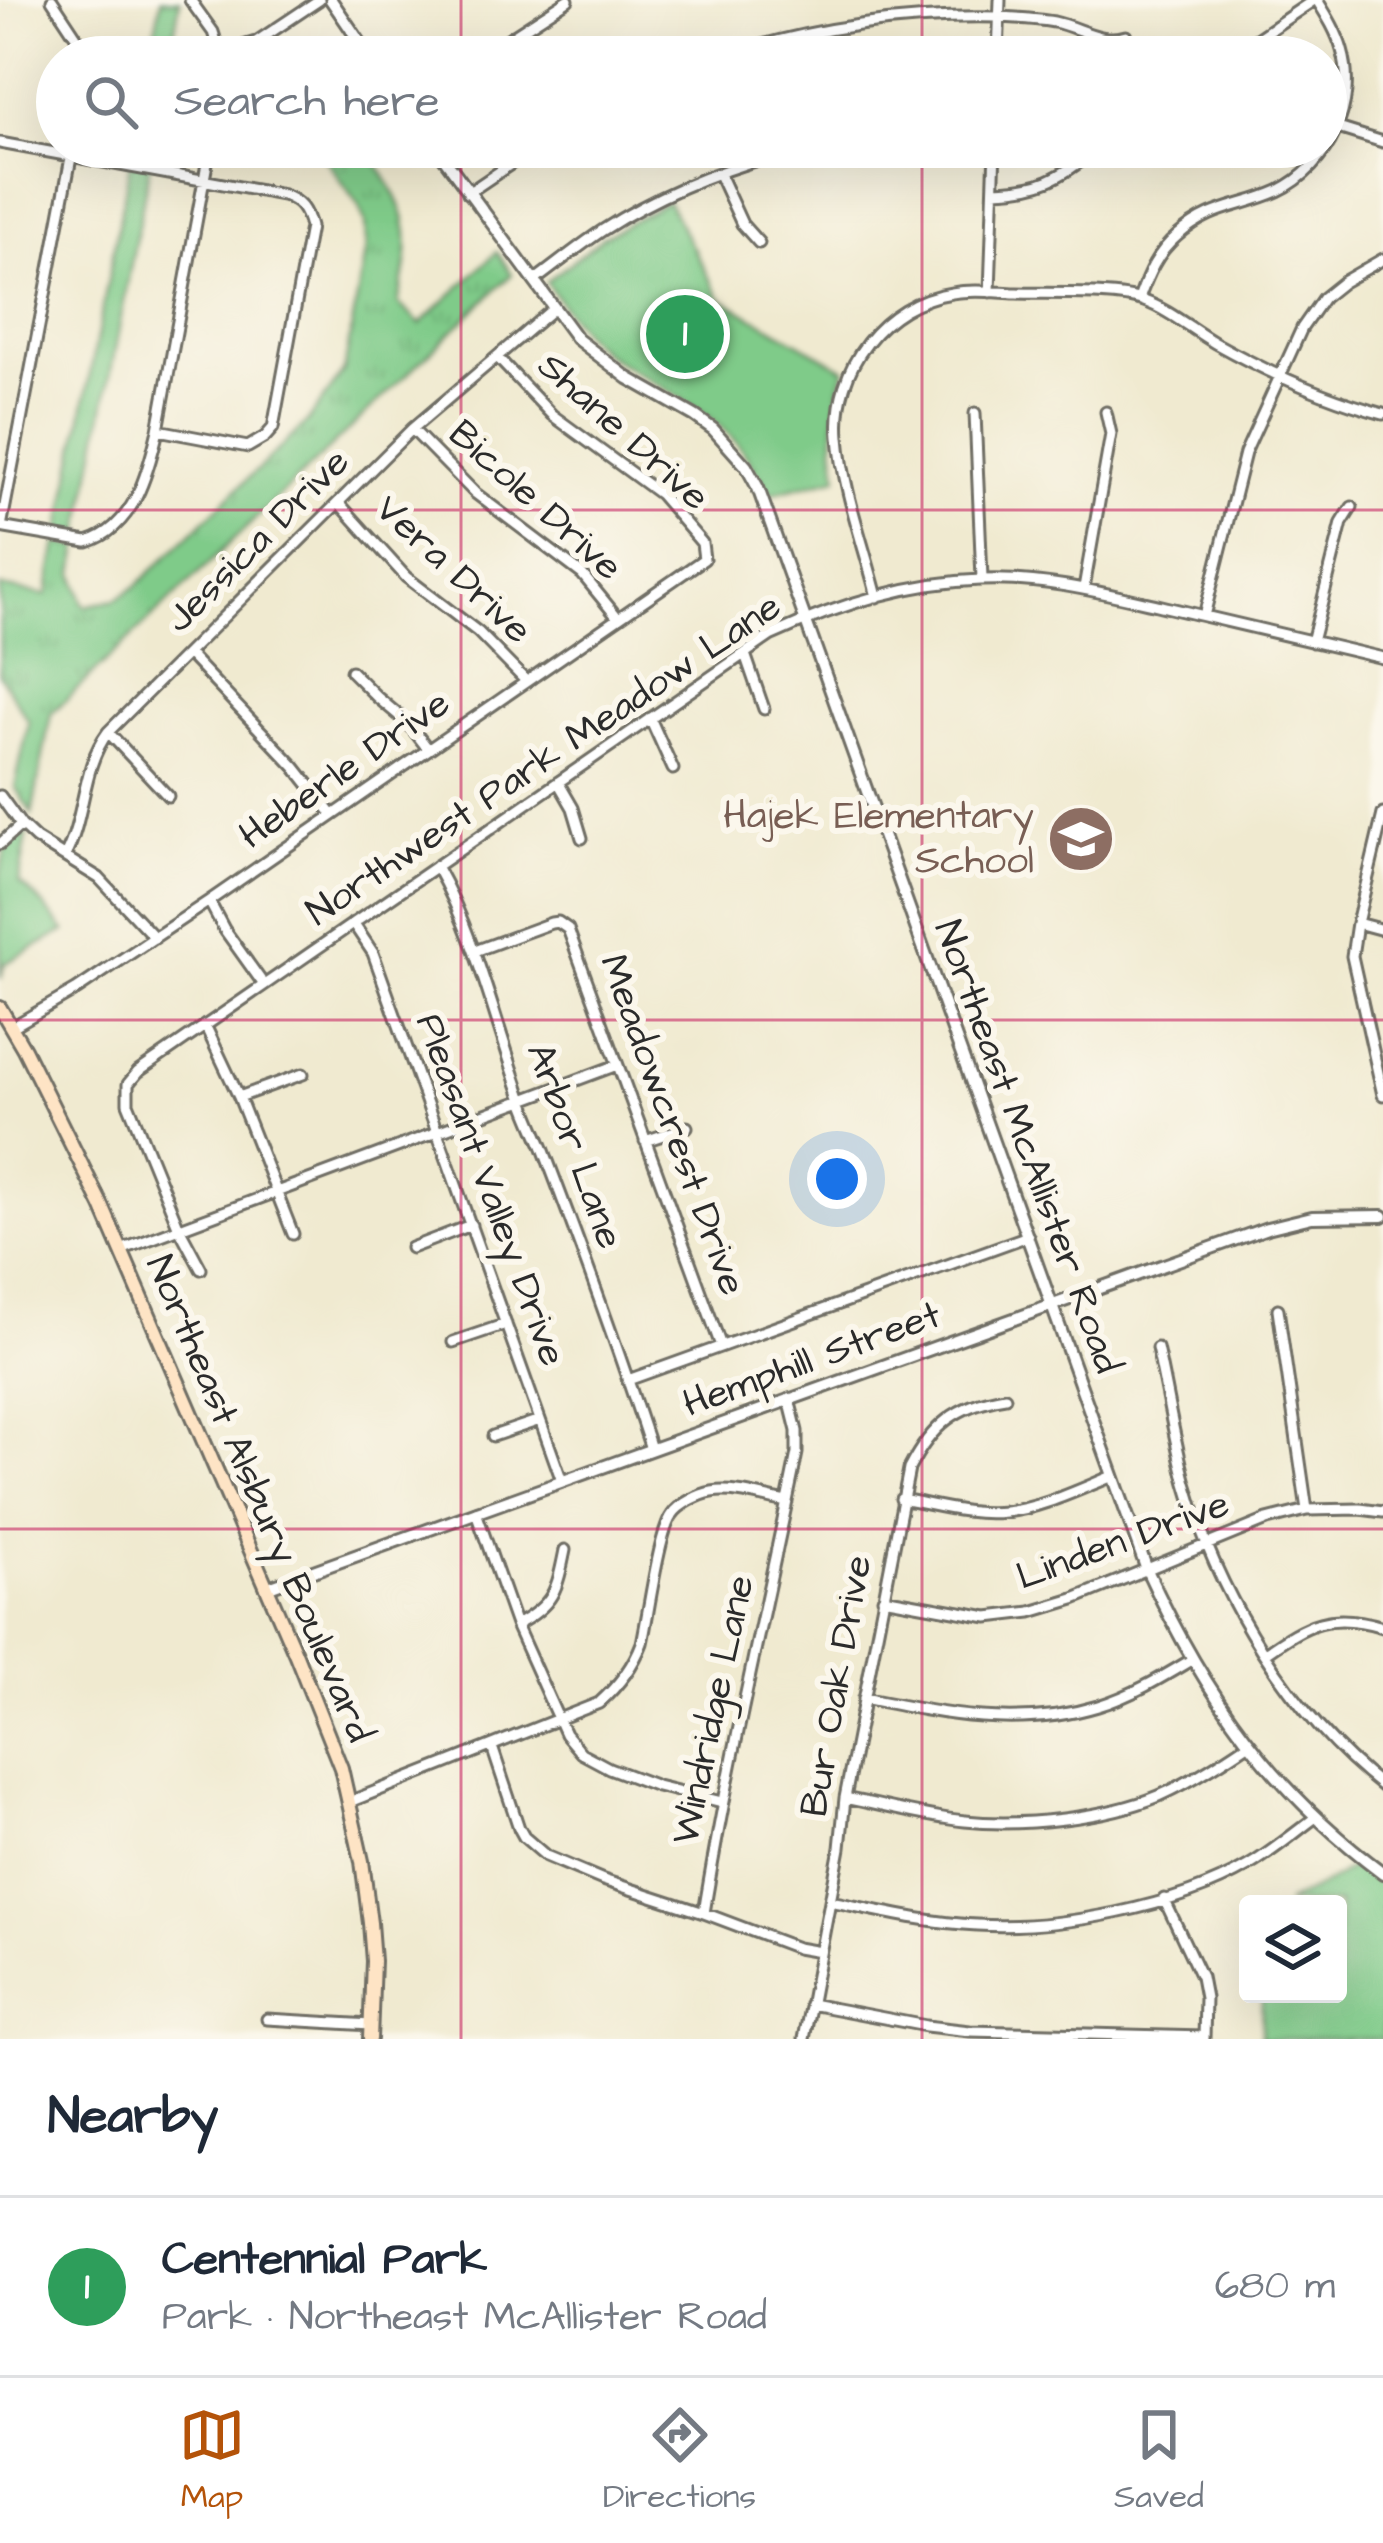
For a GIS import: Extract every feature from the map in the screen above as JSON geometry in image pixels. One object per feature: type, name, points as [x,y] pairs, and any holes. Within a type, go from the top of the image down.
[{"type":"main road","name":"Northeast Alsbury Boulevard","points":[[0,1008],[121,1250],[340,1768],[363,1864],[370,1923],[370,2032]]},
{"type":"street","points":[[52,0],[75,36]]},
{"type":"street","points":[[190,0],[214,36]]},
{"type":"street","points":[[265,36],[319,0]]},
{"type":"street","points":[[331,0],[356,36]]},
{"type":"street","points":[[513,36],[568,0]]},
{"type":"street","points":[[999,36],[1000,0]]},
{"type":"street","points":[[1262,36],[1316,0],[1336,36]]},
{"type":"street","points":[[804,36],[916,20],[1000,17],[1051,22],[1095,36]]},
{"type":"street","points":[[1347,131],[1383,142]]},
{"type":"street","points":[[0,143],[36,148]]},
{"type":"street","points":[[69,168],[0,527],[87,542],[114,528],[148,473],[206,168]]},
{"type":"street","points":[[147,168],[283,195],[301,205],[310,227],[273,428],[248,447],[158,430]]},
{"type":"street","name":"Northeast McAllister Road","points":[[451,168],[577,340],[695,416],[746,466],[806,620],[1147,1570],[1191,1660],[1248,1744],[1316,1817],[1383,1874]]},
{"type":"street","points":[[468,193],[505,168]]},
{"type":"street","points":[[534,280],[657,199],[738,168]]},
{"type":"street","points":[[990,292],[995,168]]},
{"type":"street","points":[[994,190],[1040,186],[1071,168]]},
{"type":"street","points":[[1139,298],[1153,262],[1175,237],[1227,206],[1284,188],[1310,168]]},
{"type":"street","points":[[719,174],[742,224],[759,243]]},
{"type":"street","points":[[1204,616],[1245,453],[1302,328],[1323,298],[1383,259]]},
{"type":"street","points":[[878,597],[841,459],[839,404],[862,347],[880,327],[926,300],[952,292],[1139,298],[1280,376],[1383,414]]},
{"type":"street","name":"Jessica Drive","points":[[65,856],[76,831],[92,758],[108,732],[412,429],[553,309]]},
{"type":"street","name":"Shane Drive","points":[[496,357],[552,415],[660,494],[702,543],[705,554]]},
{"type":"street","points":[[975,412],[982,579]]},
{"type":"street","points":[[1084,588],[1111,434],[1106,412]]},
{"type":"street","name":"Bicole Drive","points":[[412,429],[475,493],[582,574],[618,618]]},
{"type":"street","name":"Vera Drive","points":[[339,503],[406,577],[478,632],[526,681]]},
{"type":"street","points":[[1312,642],[1342,523],[1352,507]]},
{"type":"street","name":"Heberle Drive","points":[[12,1027],[155,938],[700,564],[705,554]]},
{"type":"street","name":"Northwest Park Meadow Lane","points":[[179,1228],[128,1103],[128,1084],[138,1072],[770,636],[878,597],[982,579],[1084,588],[1383,658]]},
{"type":"street","points":[[188,653],[295,767],[332,814]]},
{"type":"street","points":[[745,654],[764,710]]},
{"type":"street","points":[[351,671],[428,748]]},
{"type":"street","points":[[650,718],[673,769]]},
{"type":"street","points":[[108,732],[168,796]]},
{"type":"street","points":[[558,782],[582,838]]},
{"type":"street","points":[[0,796],[20,825],[99,878],[155,938]]},
{"type":"street","points":[[1383,814],[1352,956],[1383,1095]]},
{"type":"street","points":[[0,844],[20,825]]},
{"type":"street","name":"Arbor Lane","points":[[436,866],[457,903],[475,951],[523,1100],[650,1449]]},
{"type":"street","points":[[209,901],[264,985]]},
{"type":"street","name":"Pleasant Valley Drive","points":[[353,923],[374,953],[562,1481]]},
{"type":"street","name":"Meadowcrest Drive","points":[[475,951],[551,923],[568,929],[721,1346]]},
{"type":"street","points":[[1357,923],[1383,930]]},
{"type":"street","points":[[206,1025],[293,1234]]},
{"type":"street","points":[[121,1250],[616,1065]]},
{"type":"street","points":[[238,1096],[304,1074]]},
{"type":"street","points":[[645,1141],[687,1127]]},
{"type":"street","name":"Hemphill Street","points":[[266,1588],[1288,1222],[1337,1215],[1383,1216]]},
{"type":"street","points":[[411,1248],[471,1226]]},
{"type":"street","points":[[179,1228],[201,1269]]},
{"type":"street","points":[[628,1380],[1028,1236]]},
{"type":"street","points":[[1278,1309],[1307,1510]]},
{"type":"street","points":[[453,1342],[506,1324]]},
{"type":"street","points":[[1157,1348],[1186,1484],[1234,1602],[1309,1715],[1383,1787]]},
{"type":"street","name":"Bur Oak Drive","points":[[804,2039],[909,1469],[938,1426],[969,1406],[1005,1397]]},
{"type":"street","name":"Windridge Lane","points":[[704,1913],[722,1802],[796,1453],[797,1431],[789,1400]]},
{"type":"street","points":[[493,1436],[540,1420]]},
{"type":"street","points":[[902,1498],[1003,1513],[1034,1507],[1113,1477]]},
{"type":"street","points":[[350,1802],[599,1702],[636,1660],[671,1515],[712,1492],[787,1502]]},
{"type":"street","name":"Linden Drive","points":[[883,1598],[988,1617],[1031,1612],[1267,1520],[1307,1510],[1383,1512]]},
{"type":"street","points":[[476,1512],[516,1624],[565,1734],[581,1753],[657,1786],[722,1802]]},
{"type":"street","points":[[516,1624],[536,1615],[555,1592],[565,1550]]},
{"type":"street","points":[[1265,1653],[1303,1627],[1330,1621],[1355,1618],[1383,1627]]},
{"type":"street","points":[[864,1698],[952,1716],[1046,1718],[1099,1706],[1191,1660]]},
{"type":"street","points":[[845,1798],[964,1821],[1019,1823],[1088,1815],[1156,1797],[1248,1744]]},
{"type":"street","points":[[492,1747],[519,1828],[547,1856],[603,1880],[820,1952]]},
{"type":"street","points":[[830,1900],[979,1926],[1042,1924],[1108,1914],[1206,1886],[1245,1868],[1316,1817]]},
{"type":"street","points":[[810,2004],[970,2031],[1204,2038],[1201,1977],[1164,1899]]},
{"type":"street","points":[[267,2019],[370,2032]]},
{"type":"green space","points":[[161,0],[180,0],[174,36],[154,36]]},
{"type":"green space","points":[[129,168],[149,168],[80,536],[60,533]]},
{"type":"green space","points":[[332,168],[379,168],[400,204],[407,255],[398,303],[420,324],[497,252],[512,274],[51,714],[32,814],[15,787],[29,722],[0,675],[0,587],[47,595],[57,543],[79,547],[74,573],[84,606],[115,600],[135,587],[307,422],[344,371],[366,247],[365,222]]},
{"type":"green space","points":[[667,201],[721,299],[845,369],[835,423],[838,477],[770,494],[720,426],[600,349],[546,282],[603,237]]},
{"type":"green space","points":[[22,833],[27,835],[19,883],[65,931],[4,964],[1,979],[0,876],[5,848]]},
{"type":"green space","points":[[1356,1864],[1383,1885],[1383,2039],[1261,2039],[1262,2003],[1347,2003],[1347,1895],[1303,1895]]},
{"type":"place","name":"Centennial Park","points":[[685,334]]},
{"type":"place","name":"Hajek Elementary School","points":[[1081,839]]}]
